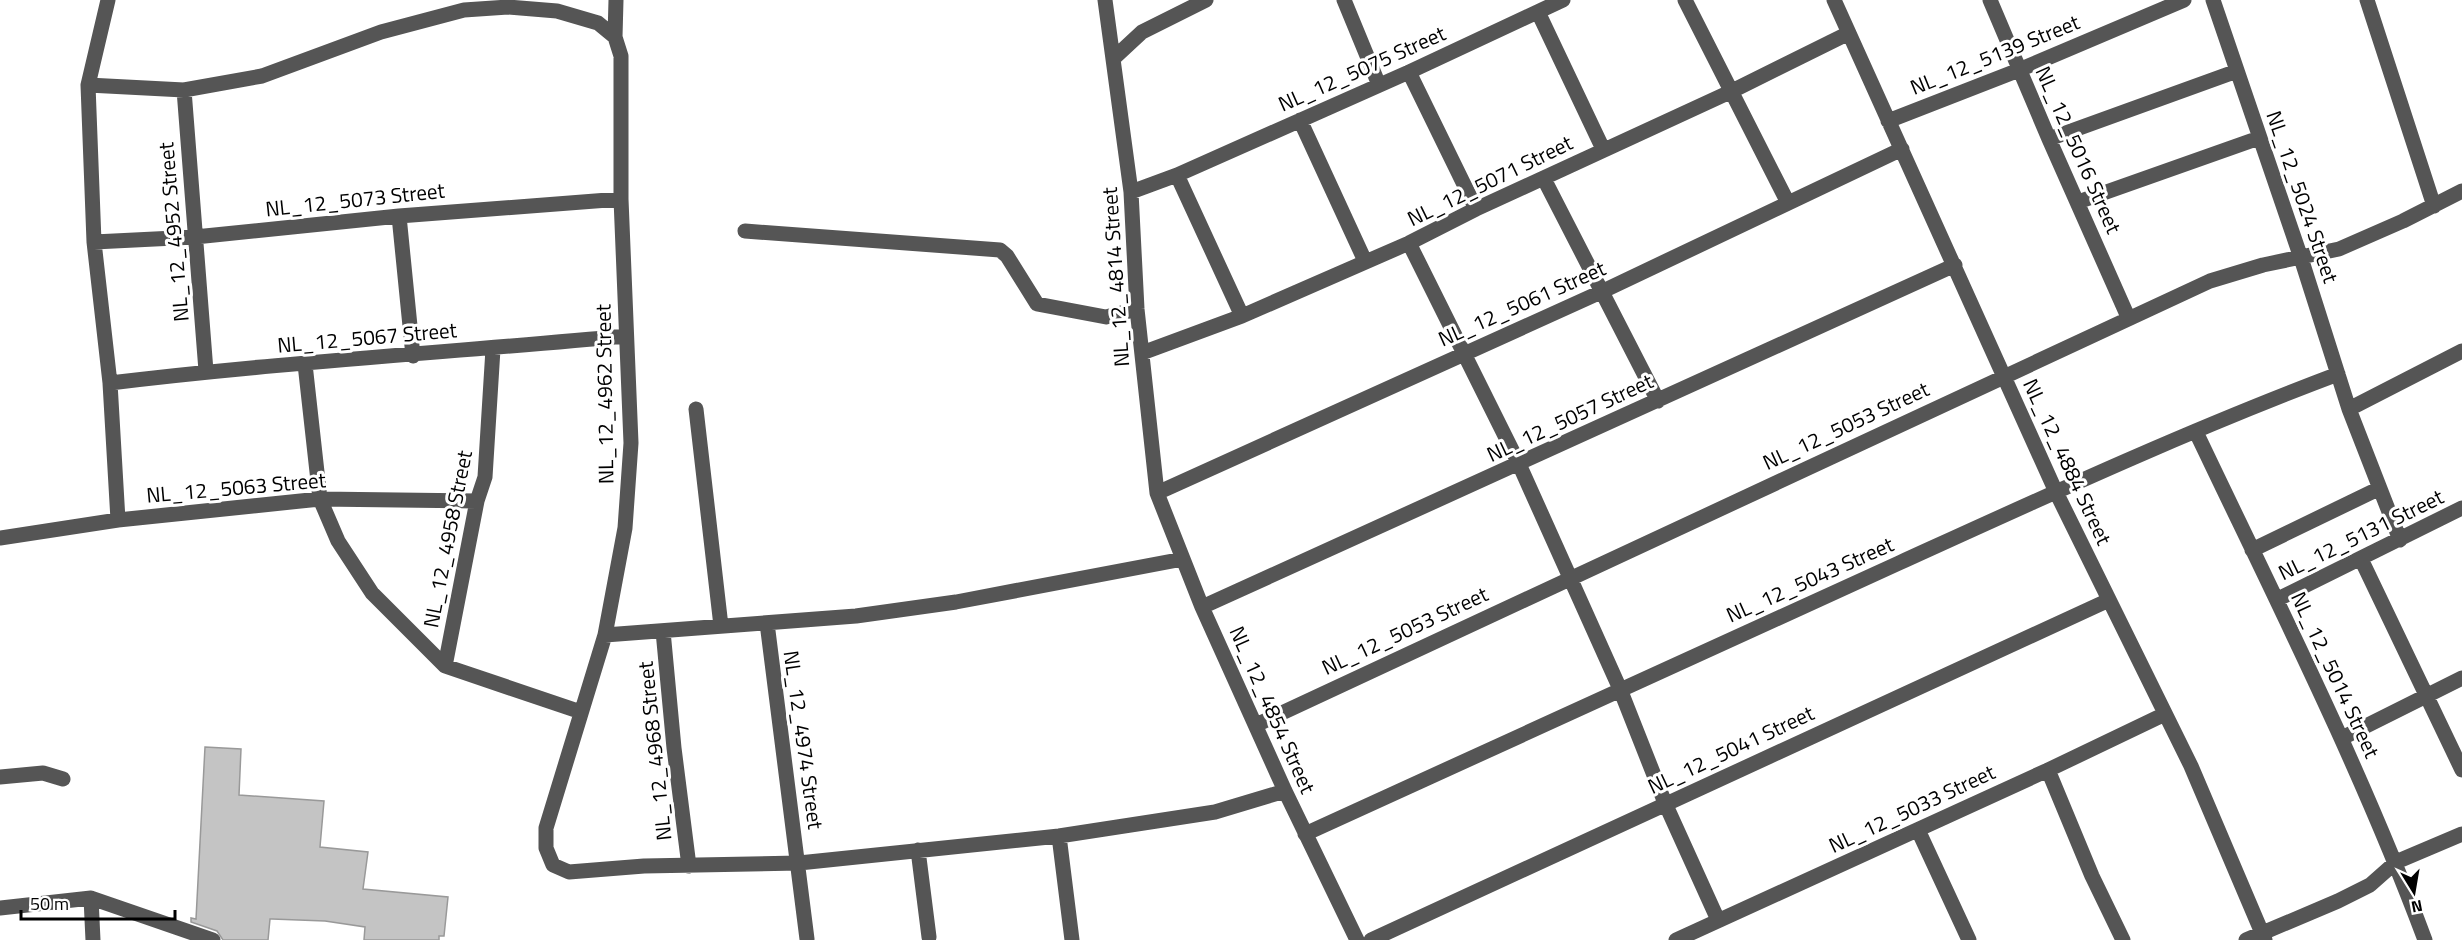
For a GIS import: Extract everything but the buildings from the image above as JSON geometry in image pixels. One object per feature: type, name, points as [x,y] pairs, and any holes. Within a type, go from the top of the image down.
[{"type":"street","points":[[108,0],[88,86],[94,242],[110,383],[118,520]]},
{"type":"street","name":"NL_12_4962 Street","points":[[616,0],[615,37],[621,56],[621,199],[631,443],[625,528],[605,635],[546,828],[546,848],[553,865],[569,872],[644,866],[689,866]]},
{"type":"street","name":"NL_12_4814 Street","points":[[1106,0],[1131,192],[1137,309],[1157,493]]},
{"type":"street","points":[[1114,58],[1142,32],[1206,0]]},
{"type":"street","points":[[1344,0],[1379,85]]},
{"type":"street","name":"NL_12_5075 Street","points":[[1131,192],[1177,175],[1409,72],[1563,0]]},
{"type":"street","points":[[1686,0],[1730,92],[1788,203]]},
{"type":"street","name":"NL_12_4884 Street","points":[[1834,0],[2056,492],[2191,766],[2264,936]]},
{"type":"street","name":"NL_12_5016 Street","points":[[1990,0],[2128,317]]},
{"type":"street","name":"NL_12_5139 Street","points":[[1888,121],[2019,70],[2184,0]]},
{"type":"street","name":"NL_12_5024 Street","points":[[2213,0],[2301,258],[2349,409],[2378,489],[2400,540]]},
{"type":"street","points":[[2367,0],[2434,206]]},
{"type":"street","points":[[88,86],[184,90],[262,76],[381,32],[464,10],[508,8],[557,11],[597,23],[615,37]]},
{"type":"street","points":[[1538,12],[1603,149]]},
{"type":"street","name":"NL_12_5071 Street","points":[[1142,353],[1242,316],[1409,243],[1603,149],[1730,92],[1849,33]]},
{"type":"street","points":[[2049,139],[2237,71]]},
{"type":"street","points":[[1409,72],[1476,209]]},
{"type":"street","name":"NL_12_4952 Street","points":[[184,90],[206,371]]},
{"type":"street","points":[[1300,120],[1365,261]]},
{"type":"street","points":[[2078,202],[2259,138]]},
{"type":"street","name":"NL_12_5061 Street","points":[[1157,493],[1600,292],[1902,149]]},
{"type":"street","points":[[1177,175],[1242,316]]},
{"type":"street","points":[[1544,179],[1600,292],[1658,401]]},
{"type":"street","name":"NL_12_5053 Street","points":[[1256,725],[2128,317],[2210,281],[2263,264],[2339,249],[2462,191]]},
{"type":"street","name":"NL_12_5073 Street","points":[[94,242],[195,237],[399,216],[621,199]]},
{"type":"street","points":[[399,216],[413,356]]},
{"type":"street","points":[[745,231],[1000,250],[1007,256],[1037,304],[1106,316],[1137,309]]},
{"type":"street","points":[[1409,243],[1519,464],[1620,689],[1665,803],[1719,920]]},
{"type":"street","name":"NL_12_5057 Street","points":[[1202,608],[1955,265]]},
{"type":"street","name":"NL_12_5067 Street","points":[[110,383],[206,371],[413,356],[626,336]]},
{"type":"street","name":"NL_12_4958 Street","points":[[445,666],[477,501],[485,477],[493,349]]},
{"type":"street","points":[[2349,409],[2462,351]]},
{"type":"street","points":[[305,364],[320,499],[338,541],[372,593],[445,666],[581,712]]},
{"type":"street","name":"NL_12_5043 Street","points":[[1305,834],[2056,492],[2270,400],[2338,374]]},
{"type":"street","points":[[696,409],[721,626]]},
{"type":"street","name":"NL_12_5014 Street","points":[[2196,432],[2278,599],[2342,738],[2396,862],[2425,940]]},
{"type":"street","name":"NL_12_5131 Street","points":[[2253,550],[2378,489]]},
{"type":"street","name":"NL_12_4854 Street","points":[[1157,493],[1202,608],[1305,834],[1357,940]]},
{"type":"street","name":"NL_12_5063 Street","points":[[0,538],[118,520],[320,499],[477,501]]},
{"type":"street","name":"NL_12_5131 Street","points":[[2278,599],[2462,508]]},
{"type":"street","points":[[605,635],[856,616],[956,602],[1183,559]]},
{"type":"street","points":[[2361,559],[2462,770]]},
{"type":"street","name":"NL_12_5041 Street","points":[[1371,940],[2109,600]]},
{"type":"street","name":"NL_12_4974 Street","points":[[766,622],[799,862],[807,939]]},
{"type":"street","name":"NL_12_4968 Street","points":[[663,631],[674,748],[689,866]]},
{"type":"street","points":[[2342,738],[2462,678]]},
{"type":"street","name":"NL_12_5033 Street","points":[[1676,940],[2165,714]]},
{"type":"street","points":[[2048,770],[2092,876],[2123,940]]},
{"type":"street","points":[[0,777],[43,772],[63,779]]},
{"type":"street","points":[[689,866],[799,862],[1059,836],[1215,812],[1285,791]]},
{"type":"street","points":[[1918,830],[1965,939]]},
{"type":"street","points":[[2246,940],[2264,936],[2338,901],[2370,885],[2396,862],[2462,834]]},
{"type":"street","points":[[1059,836],[1072,940]]},
{"type":"street","points":[[918,850],[929,937]]},
{"type":"street","points":[[0,908],[91,898],[213,940]]},
{"type":"street","points":[[91,898],[93,940]]}]
